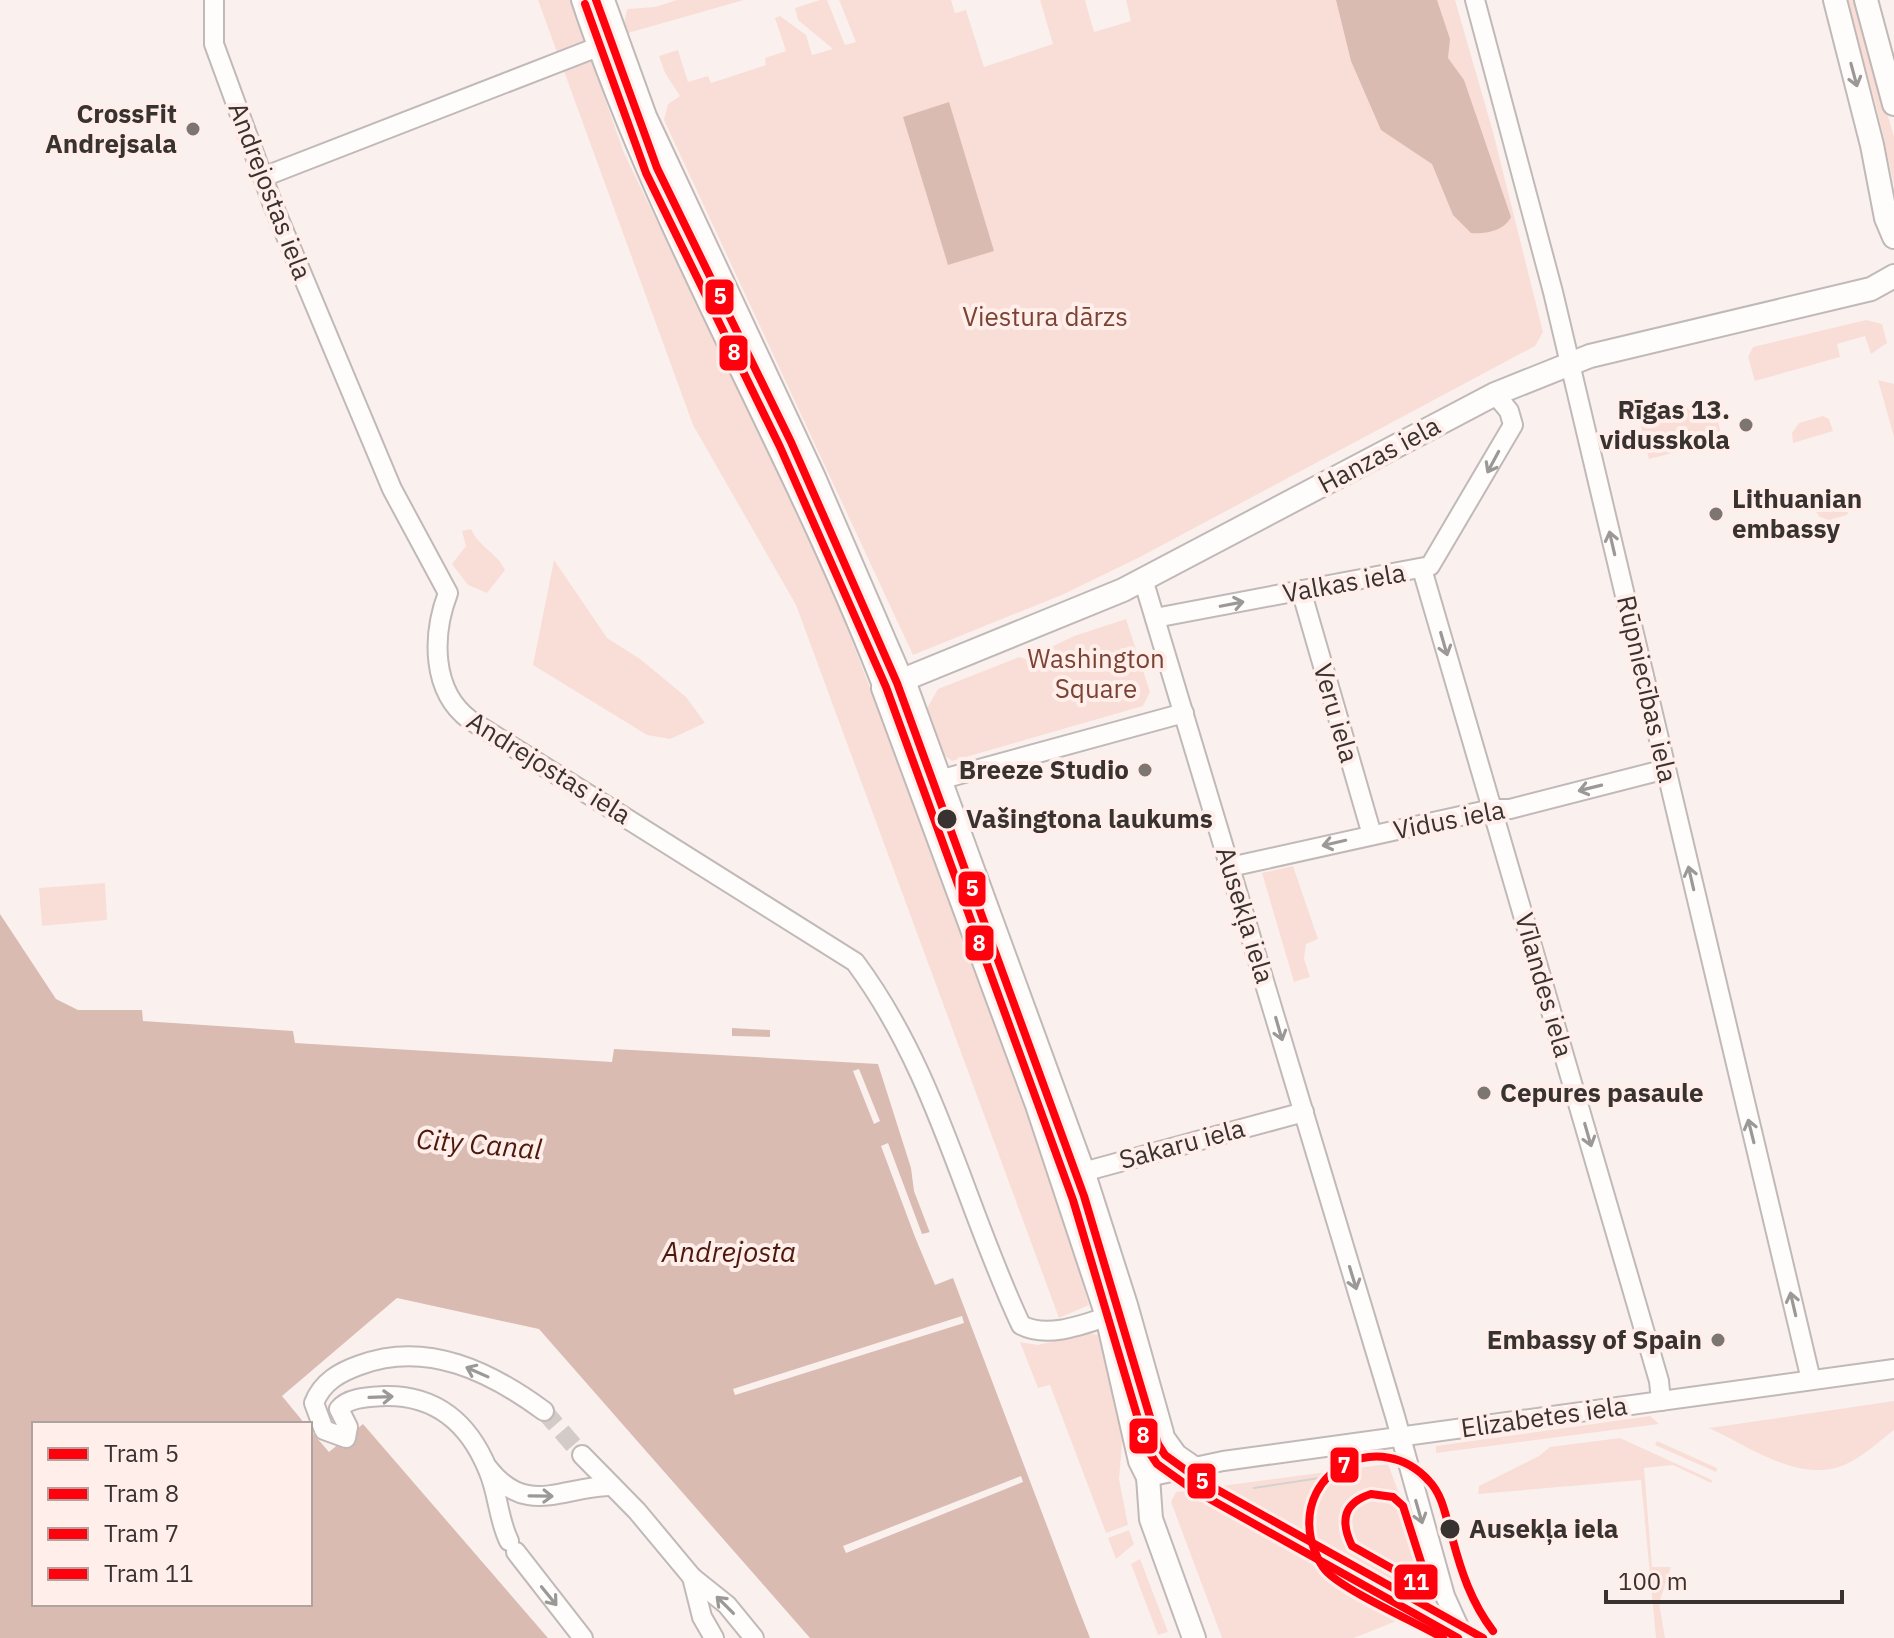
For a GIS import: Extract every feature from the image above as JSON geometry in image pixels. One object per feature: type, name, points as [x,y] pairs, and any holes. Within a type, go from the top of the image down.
[{"type":"main road","points":[[1835,0],[1872,145],[1886,218],[1894,237]]},
{"type":"main road","points":[[1866,0],[1894,104]]},
{"type":"main road","name":"Hanzas iela","points":[[893,684],[1143,579],[1495,394],[1569,362],[1871,289],[1894,276]]},
{"type":"main road","points":[[893,684],[1083,1171],[1117,1313],[1140,1461],[1148,1477]]},
{"type":"main road","points":[[930,783],[1061,1178],[1162,1433],[1148,1477],[1151,1519],[1194,1638]]},
{"type":"street","name":"Andrejostas iela","points":[[214,0],[214,44],[263,177],[357,411],[392,489],[448,593],[437,640],[441,675],[449,699],[457,710],[855,962],[876,990],[925,1083],[1021,1325],[1044,1332],[1117,1313]]},
{"type":"street","points":[[581,0],[641,160],[823,546],[893,684]]},
{"type":"street","name":"Rūpniecības iela","points":[[1475,0],[1569,362],[1811,1380]]},
{"type":"street","points":[[590,26],[603,22],[608,3]]},
{"type":"street","points":[[608,3],[647,116],[822,489],[893,684]]},
{"type":"street","points":[[263,177],[590,50]]},
{"type":"street","name":"Valkas iela","points":[[1155,618],[1422,569],[1438,558],[1513,425],[1509,411],[1495,394]]},
{"type":"street","name":"Vīlandes iela","points":[[1422,569],[1659,1381],[1661,1401]]},
{"type":"street","name":"Ausekļa iela","points":[[1143,579],[1304,1112],[1447,1604],[1464,1638]]},
{"type":"street","name":"Veru iela","points":[[1301,590],[1372,835]]},
{"type":"street","points":[[930,783],[1184,713]]},
{"type":"street","name":"Vidus iela","points":[[1230,867],[1492,809],[1510,809],[1666,769]]},
{"type":"street","name":"Sakaru iela","points":[[1061,1178],[1304,1112]]},
{"type":"street","points":[[544,1411],[506,1385],[458,1363],[425,1355],[371,1361],[347,1370],[319,1392],[314,1403],[324,1430],[346,1438],[348,1427],[341,1417],[340,1405],[387,1396],[429,1401],[448,1411],[484,1463],[512,1490],[529,1496],[552,1497],[591,1486],[609,1486]]},
{"type":"street","name":"Elizabetes iela","points":[[1148,1477],[1193,1465],[1894,1369]]},
{"type":"street","points":[[1162,1433],[1177,1454],[1193,1465]]},
{"type":"street","points":[[582,1455],[609,1486],[637,1511],[692,1577],[727,1605],[754,1638]]},
{"type":"street","points":[[484,1463],[512,1547],[583,1638]]},
{"type":"street","points":[[692,1577],[702,1617],[714,1638]]},
{"type":"green space","points":[[538,0],[570,0],[624,153],[819,555],[1027,1097],[1089,1305],[1059,1318],[796,605],[693,425]]},
{"type":"green space","points":[[677,0],[744,0],[628,33],[624,24],[627,9],[655,7]]},
{"type":"green space","name":"Viestura dārzs","points":[[827,0],[845,45],[856,42],[839,0],[951,0],[955,13],[966,10],[984,67],[1053,44],[1040,0],[1085,0],[1094,32],[1131,21],[1126,0],[1455,0],[1493,132],[1543,332],[1535,346],[1140,557],[1064,594],[913,655],[664,120],[668,104],[680,96],[665,73],[659,56],[678,50],[688,82],[708,76],[711,83],[766,65],[765,58],[786,51],[775,18],[780,16],[806,35],[812,55],[833,49],[798,20],[795,8]]},
{"type":"green space","points":[[1846,0],[1855,0],[1894,137],[1894,185],[1877,109]]},
{"type":"green space","points":[[1866,320],[1882,324],[1887,343],[1871,354],[1865,336],[1837,344],[1840,357],[1755,381],[1748,357],[1753,347]]},
{"type":"green space","points":[[1878,380],[1894,384],[1894,437]]},
{"type":"green space","points":[[1712,400],[1723,440],[1649,459],[1639,419]]},
{"type":"green space","points":[[1823,416],[1829,419],[1833,431],[1793,443],[1792,433],[1799,423]]},
{"type":"green space","points":[[1857,494],[1847,515],[1829,520],[1820,517],[1812,507]]},
{"type":"green space","points":[[471,529],[505,570],[487,593],[468,585],[452,564],[466,546],[462,531]]},
{"type":"green space","points":[[554,560],[607,638],[640,659],[686,697],[705,723],[670,739],[647,735],[533,665]]},
{"type":"green space","name":"Washington Square","points":[[1126,619],[1150,692],[1143,706],[952,761],[941,753],[926,710],[938,689],[1019,657],[1026,659],[1074,636]]},
{"type":"green space","points":[[1293,866],[1318,939],[1306,944],[1304,959],[1310,977],[1294,982],[1262,873]]},
{"type":"green space","points":[[105,883],[107,920],[42,926],[39,888]]},
{"type":"green space","points":[[1089,1333],[1098,1335],[1123,1434],[1119,1479],[1128,1525],[1106,1533],[1050,1385],[1038,1388],[1020,1342],[1038,1345]]},
{"type":"green space","points":[[1894,1401],[1894,1430],[1859,1457],[1836,1468],[1799,1468],[1761,1455],[1709,1428]]},
{"type":"green space","points":[[1650,1416],[1659,1424],[1436,1453],[1436,1446]]},
{"type":"green space","points":[[1620,1438],[1712,1480],[1711,1483],[1673,1465],[1644,1468],[1652,1567],[1671,1567],[1659,1603],[1665,1638],[1656,1638],[1641,1480],[1478,1494],[1479,1486],[1539,1456],[1550,1447]]},
{"type":"green space","points":[[1657,1441],[1717,1468],[1716,1472],[1655,1445]]},
{"type":"green space","points":[[1388,1464],[1438,1599],[1415,1621],[1409,1616],[1354,1638],[1222,1638],[1171,1502],[1176,1492]]},
{"type":"green space","points":[[1129,1530],[1134,1544],[1116,1559],[1108,1538]]},
{"type":"green space","points":[[1140,1559],[1168,1632],[1158,1635],[1131,1564]]},
{"type":"water","points":[[1336,0],[1437,0],[1450,39],[1448,58],[1464,80],[1511,217],[1504,226],[1488,232],[1471,233],[1453,215],[1432,164],[1381,130],[1351,61]]},
{"type":"water","points":[[949,102],[994,251],[948,265],[903,117]]},
{"type":"water","name":"Andrejosta","points":[[0,914],[56,999],[78,1010],[142,1010],[143,1021],[293,1031],[295,1043],[612,1062],[614,1049],[878,1064],[911,1168],[914,1191],[940,1259],[959,1280],[1091,1638],[810,1638],[539,1329],[397,1298],[282,1396],[303,1422],[32,1422],[32,1606],[312,1606],[312,1432],[329,1452],[363,1424],[548,1638],[0,1638]]},
{"type":"water","points":[[732,1028],[770,1030],[770,1037],[732,1036]]},
{"type":"pier","points":[[859,1069],[880,1121],[874,1124],[853,1071]]},
{"type":"pier","points":[[888,1143],[922,1234],[934,1231],[943,1257],[962,1278],[1095,1638],[1090,1638],[953,1278],[935,1285],[881,1146]]},
{"type":"pier","points":[[962,1316],[964,1323],[735,1395],[733,1389]]},
{"type":"pier","points":[[1021,1476],[1023,1482],[846,1553],[843,1546]]},
{"type":"tunnel","points":[[544,1411],[582,1455]]},
{"type":"tram line","name":"5","points":[[596,0],[657,168],[791,442],[897,683],[1084,1196],[1158,1444],[1165,1455],[1198,1479],[1483,1638]]},
{"type":"tram line","name":"8","points":[[585,4],[646,173],[780,447],[886,687],[1073,1200],[1147,1449],[1157,1464],[1192,1489],[1458,1638]]},
{"type":"tram line","name":"7","points":[[1443,1638],[1337,1580],[1319,1561],[1311,1539],[1310,1514],[1316,1493],[1329,1475],[1367,1457],[1389,1458],[1410,1465],[1429,1481],[1441,1500],[1468,1586],[1493,1631]]},
{"type":"tram line","points":[[1254,1488],[1353,1473]]},
{"type":"tram line","name":"11","points":[[1371,1494],[1393,1497],[1403,1506],[1430,1590],[1352,1546],[1346,1529],[1346,1514],[1355,1502],[1371,1494]]},
{"type":"place","name":"CrossFit Andrejsala","points":[[193,129]]},
{"type":"place","name":"Rīgas 13. vidusskola","points":[[1746,425]]},
{"type":"place","name":"Lithuanian embassy","points":[[1716,514]]},
{"type":"place","name":"Breeze Studio","points":[[1145,770]]},
{"type":"place","name":"Vašingtona laukums","points":[[947,819]]},
{"type":"place","name":"Cepures pasaule","points":[[1484,1093]]},
{"type":"place","name":"Embassy of Spain","points":[[1718,1340]]},
{"type":"place","name":"Ausekļa iela","points":[[1450,1529]]},
{"type":"water label","name":"City Canal","points":[[479,1144]]}]
